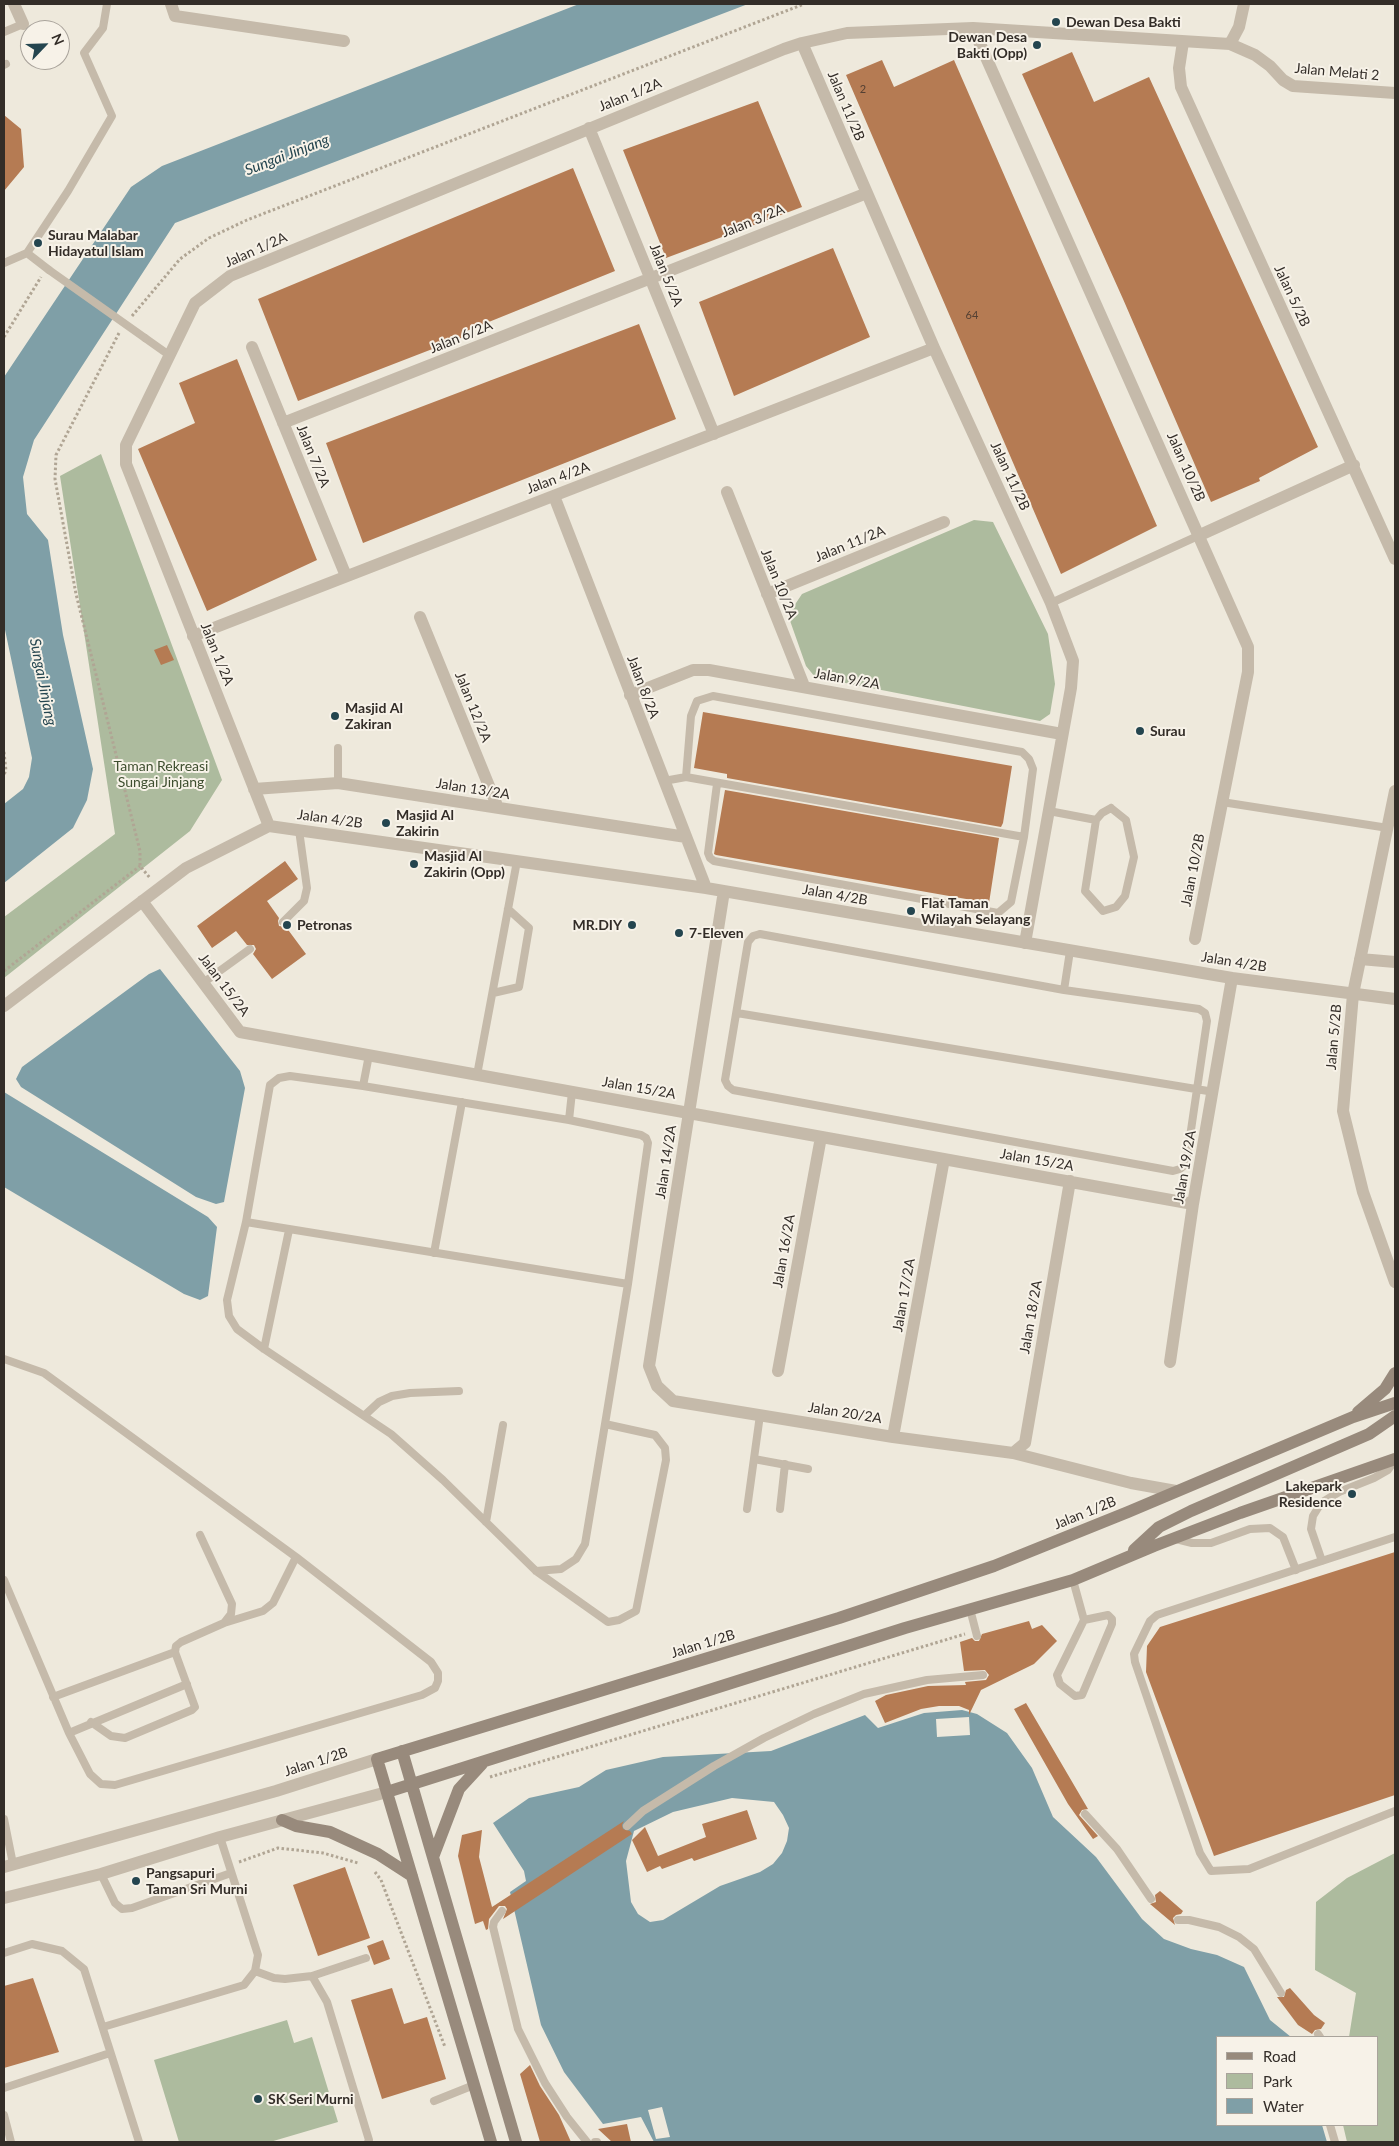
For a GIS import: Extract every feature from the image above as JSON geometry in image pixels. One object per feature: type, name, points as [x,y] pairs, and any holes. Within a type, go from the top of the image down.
[{"type":"street","points":[[14,4],[20,20]]},
{"type":"street","points":[[171,4],[175,16],[344,41]]},
{"type":"street","points":[[1230,44],[1239,27],[1244,4]]},
{"type":"street","name":"Jalan 1/2A","points":[[269,826],[126,464],[126,445],[196,303],[230,276],[589,128],[802,43],[847,33],[973,28],[1230,44]]},
{"type":"street","name":"Jalan 10/2B","points":[[973,28],[1248,647],[1248,672],[1195,939]]},
{"type":"street","name":"Jalan 5/2B","points":[[1183,42],[1179,68],[1181,87],[1395,559]]},
{"type":"street","name":"Jalan 11/2B","points":[[802,43],[934,348],[1051,603],[1073,661],[1071,688],[1024,943]]},
{"type":"street","name":"Jalan Melati 2","points":[[1230,44],[1255,55],[1270,66],[1283,80],[1293,86],[1395,93]]},
{"type":"street","name":"Jalan 5/2A","points":[[589,128],[714,434]]},
{"type":"street","name":"Jalan 3/2A","points":[[650,278],[867,193]]},
{"type":"street","name":"Jalan 6/2A","points":[[283,423],[650,278]]},
{"type":"street","name":"Jalan 7/2A","points":[[252,347],[346,576]]},
{"type":"street","name":"Jalan 4/2A","points":[[193,636],[934,348]]},
{"type":"street","points":[[1200,536],[1354,465]]},
{"type":"street","name":"Jalan 10/2A","points":[[727,492],[804,686]]},
{"type":"street","name":"Jalan 8/2A","points":[[554,496],[706,888]]},
{"type":"street","name":"Jalan 11/2A","points":[[767,594],[944,522]]},
{"type":"street","name":"Jalan 12/2A","points":[[420,617],[498,808]]},
{"type":"street","name":"Jalan 9/2A","points":[[630,696],[692,670],[708,670],[1062,734]]},
{"type":"street","name":"Jalan 13/2A","points":[[254,789],[338,783],[686,837]]},
{"type":"street","name":"Jalan 5/2B","points":[[1394,800],[1353,994],[1343,1111],[1363,1192],[1395,1282]]},
{"type":"street","points":[[4,1006],[186,868],[269,826]]},
{"type":"street","name":"Jalan 4/2B","points":[[269,826],[706,888],[1232,978],[1395,999]]},
{"type":"street","name":"Jalan 14/2A","points":[[673,1401],[657,1386],[649,1366],[724,891]]},
{"type":"street","name":"Jalan 15/2A","points":[[142,901],[240,1032],[1193,1204]]},
{"type":"street","points":[[1360,959],[1395,962]]},
{"type":"street","name":"Jalan 19/2A","points":[[1170,1362],[1193,1204],[1214,1092],[1232,978]]},
{"type":"street","name":"Jalan 16/2A","points":[[778,1371],[821,1136]]},
{"type":"street","name":"Jalan 17/2A","points":[[893,1437],[944,1159]]},
{"type":"street","name":"Jalan 18/2A","points":[[1013,1453],[1025,1443],[1070,1181]]},
{"type":"street","points":[[1353,1417],[1385,1389],[1395,1373]]},
{"type":"street","name":"Jalan 20/2A","points":[[673,1401],[893,1437],[1013,1453],[1131,1483],[1176,1491]]},
{"type":"street","name":"Jalan 1/2B","points":[[8,1866],[276,1791],[839,1618],[994,1566],[1353,1417],[1395,1403]]},
{"type":"street","points":[[1127,1557],[1159,1527],[1369,1434],[1395,1416]]},
{"type":"street","points":[[4,1898],[101,1874],[220,1837],[412,1786],[905,1628],[1073,1580],[1240,1513],[1395,1460]]},
{"type":"street","points":[[402,1751],[516,2142]]},
{"type":"street","points":[[377,1759],[491,2142]]},
{"type":"street","points":[[433,1858],[459,1789],[482,1763]]},
{"type":"street","points":[[282,1820],[296,1826],[330,1832],[378,1854],[412,1876]]},
{"type":"lane","points":[[4,263],[27,252],[68,191],[112,116],[84,54],[103,28],[107,4]]},
{"type":"lane","points":[[4,32],[20,25]]},
{"type":"lane","points":[[27,252],[169,355]]},
{"type":"lane","points":[[1051,603],[1200,536]]},
{"type":"lane","points":[[686,778],[691,716],[697,701],[713,696],[1022,752],[1029,759],[1033,769],[1024,837],[1011,902],[998,913],[714,862],[708,853],[717,784]]},
{"type":"lane","points":[[338,748],[338,783]]},
{"type":"lane","points":[[664,780],[686,778],[1024,837]]},
{"type":"lane","points":[[1222,802],[1388,828]]},
{"type":"lane","points":[[1111,808],[1126,820],[1134,856],[1125,896],[1116,907],[1103,911],[1085,891],[1096,820],[1102,813],[1111,808]]},
{"type":"lane","points":[[1048,812],[1096,820]]},
{"type":"lane","points":[[283,922],[304,901],[307,888],[299,830]]},
{"type":"lane","points":[[478,1074],[517,861]]},
{"type":"lane","points":[[493,993],[519,987],[529,928],[508,909]]},
{"type":"lane","points":[[760,934],[1064,990],[1199,1009],[1205,1013],[1207,1021],[1186,1164],[1180,1169],[1173,1171],[733,1090],[725,1080],[748,942],[753,936],[760,934]]},
{"type":"lane","points":[[203,983],[250,948]]},
{"type":"lane","points":[[1064,990],[1070,951]]},
{"type":"lane","points":[[737,1013],[1214,1092]]},
{"type":"lane","points":[[363,1086],[369,1055]]},
{"type":"lane","points":[[536,1572],[561,1569],[576,1559],[585,1544],[628,1284],[648,1144],[646,1138],[641,1134],[569,1120],[363,1086],[290,1076],[279,1078],[270,1085],[246,1222],[227,1300],[229,1316],[237,1329],[392,1434],[443,1480],[536,1572],[608,1622],[619,1620],[636,1611],[666,1460],[665,1448],[654,1435],[605,1424]]},
{"type":"lane","points":[[569,1120],[572,1092]]},
{"type":"lane","points":[[434,1252],[462,1102]]},
{"type":"lane","points":[[246,1222],[628,1284]]},
{"type":"lane","points":[[264,1349],[289,1230]]},
{"type":"lane","points":[[4,1359],[44,1373],[296,1557],[431,1662],[438,1673],[435,1688],[422,1695],[115,1784],[101,1784],[90,1774],[69,1733],[8,1600],[4,1580]]},
{"type":"lane","points":[[365,1415],[379,1402],[392,1396],[410,1393],[459,1391]]},
{"type":"lane","points":[[747,1509],[760,1414]]},
{"type":"lane","points":[[486,1522],[503,1425]]},
{"type":"lane","points":[[754,1459],[808,1469]]},
{"type":"lane","points":[[1322,1561],[1311,1529],[1313,1516],[1321,1503],[1339,1492],[1374,1478],[1388,1470],[1395,1460]]},
{"type":"lane","points":[[780,1509],[785,1464]]},
{"type":"lane","points":[[1174,1538],[1192,1543],[1211,1543],[1250,1529],[1270,1528],[1283,1537],[1296,1570]]},
{"type":"lane","points":[[200,1535],[232,1604],[231,1614],[224,1623]]},
{"type":"lane","points":[[1395,1537],[1157,1616],[1150,1621],[1134,1654],[1135,1662],[1200,1853],[1211,1871],[1249,1869],[1395,1811]]},
{"type":"lane","points":[[91,1722],[111,1736],[126,1738],[192,1710],[195,1707],[195,1703],[175,1652],[176,1646],[224,1623],[263,1611],[273,1603],[296,1557]]},
{"type":"lane","points":[[1073,1580],[1084,1620],[1057,1675],[1060,1684],[1075,1696],[1082,1695],[1112,1624],[1112,1619],[1108,1615],[1084,1620]]},
{"type":"lane","points":[[970,1609],[977,1636]]},
{"type":"lane","points":[[53,1698],[175,1652]]},
{"type":"lane","points":[[627,1826],[643,1811],[714,1766],[756,1742],[814,1714],[864,1694],[926,1680],[983,1675]]},
{"type":"lane","points":[[69,1733],[91,1722],[187,1684]]},
{"type":"lane","points":[[1085,1814],[1117,1849],[1151,1899]]},
{"type":"lane","points":[[4,1819],[8,1866]]},
{"type":"lane","points":[[103,2027],[244,1985],[254,1971],[258,1955],[220,1837]]},
{"type":"lane","points":[[101,1874],[115,1902],[122,1909],[132,1908],[230,1869]]},
{"type":"lane","points":[[502,1911],[494,1922],[493,1927],[518,2029],[545,2083],[567,2117],[587,2142]]},
{"type":"lane","points":[[1178,1920],[1189,1920],[1219,1928],[1239,1937],[1254,1949],[1281,1993]]},
{"type":"lane","points":[[4,1953],[32,1944],[62,1951],[84,1969],[139,2142]]},
{"type":"lane","points":[[254,1971],[274,1978],[285,1979],[312,1976],[366,1958]]},
{"type":"lane","points":[[312,1976],[327,2002],[369,2140],[368,2142]]},
{"type":"lane","points":[[4,2088],[110,2053]]},
{"type":"lane","points":[[434,2101],[474,2085]]},
{"type":"lane","points":[[4,2115],[11,2142]]},
{"type":"lane","points":[[1330,2126],[1335,2142]]},
{"type":"path","points":[[126,324],[180,259],[209,238],[247,220],[804,4]]},
{"type":"path","points":[[4,337],[48,269]]},
{"type":"path","points":[[4,971],[140,866],[140,851],[76,594],[55,479],[56,455],[121,331]]},
{"type":"path","points":[[4,752],[6,771],[4,774]]},
{"type":"path","points":[[230,1869],[278,1848],[323,1853],[363,1865]]},
{"type":"path","points":[[370,1868],[376,1872],[380,1880],[448,2053]]},
{"type":"green space","name":"Taman Rekreasi Sungai Jinjang","points":[[101,454],[222,780],[190,831],[4,978],[4,917],[115,834],[60,476]]},
{"type":"green space","points":[[974,520],[993,522],[1048,634],[1055,684],[1050,714],[1040,721],[815,677],[806,666],[788,615],[802,594]]},
{"type":"green space","points":[[1395,1853],[1395,2142],[1347,2142],[1343,2126],[1379,2126],[1379,2036],[1349,2036],[1356,1993],[1315,1970],[1316,1902],[1347,1878]]},
{"type":"green space","name":"SK Seri Murni","points":[[287,2020],[294,2043],[312,2037],[338,2122],[270,2142],[179,2142],[154,2060]]},
{"type":"water","name":"Sungai Jinjang","points":[[579,4],[748,4],[175,223],[34,440],[23,477],[27,514],[48,540],[63,635],[93,769],[87,800],[73,828],[4,883],[4,804],[23,789],[29,777],[32,758],[4,625],[4,377],[131,187],[162,166]]},
{"type":"water","points":[[160,969],[240,1071],[245,1088],[224,1202],[216,1204],[196,1197],[21,1087],[16,1079],[22,1067],[149,974]]},
{"type":"water","points":[[4,1092],[208,1217],[217,1227],[208,1296],[200,1300],[184,1294],[4,1187]]},
{"type":"water","points":[[962,1710],[977,1714],[1007,1733],[1032,1768],[1053,1817],[1096,1857],[1142,1919],[1164,1939],[1191,1949],[1217,1955],[1244,1967],[1270,2020],[1290,2036],[1216,2036],[1216,2126],[1322,2126],[1327,2142],[654,2142],[641,2117],[603,2124],[564,2072],[541,2025],[510,1892],[526,1881],[524,1871],[493,1823],[529,1798],[579,1787],[606,1770],[663,1757],[771,1751],[865,1715],[878,1728],[924,1713]],"holes":[[[732,1798],[774,1802],[789,1828],[787,1841],[782,1853],[773,1864],[760,1872],[720,1886],[663,1920],[650,1922],[638,1914],[631,1902],[626,1861],[634,1831],[673,1812]]]},
{"type":"pier","points":[[969,1717],[970,1735],[937,1737],[936,1719]]},
{"type":"pier","points":[[662,2107],[670,2137],[656,2139],[648,2110]]},
{"type":"building","points":[[1072,52],[1094,102],[1149,77],[1318,447],[1259,478],[1260,481],[1211,502],[1123,299],[1022,74]]},
{"type":"building","points":[[882,60],[894,87],[954,60],[1157,526],[1061,574],[846,75]]},
{"type":"building","points":[[758,101],[802,207],[666,258],[623,150]]},
{"type":"building","points":[[4,115],[21,129],[24,167],[4,191]]},
{"type":"building","points":[[573,168],[615,271],[464,332],[466,336],[298,401],[258,299]]},
{"type":"building","points":[[833,248],[870,337],[734,396],[699,302]]},
{"type":"building","points":[[639,324],[676,419],[363,543],[326,443]]},
{"type":"building","points":[[237,359],[317,560],[207,611],[138,449],[195,423],[179,383]]},
{"type":"building","points":[[167,645],[174,660],[161,665],[154,650]]},
{"type":"building","points":[[703,712],[1012,766],[1003,823],[1001,827],[727,778],[727,774],[694,768]]},
{"type":"building","points":[[725,790],[999,838],[989,903],[716,855],[714,854]]},
{"type":"building","points":[[285,861],[298,879],[267,901],[279,918],[279,926],[286,927],[306,954],[272,979],[253,954],[256,949],[254,945],[247,945],[236,931],[212,948],[197,926]]},
{"type":"building","points":[[1395,1552],[1395,1795],[1214,1856],[1146,1672],[1147,1646],[1160,1627]]},
{"type":"building","points":[[1029,1621],[1032,1629],[1042,1625],[1057,1641],[1034,1664],[981,1690],[969,1715],[969,1710],[959,1706],[939,1706],[921,1709],[885,1723],[875,1701],[886,1695],[928,1686],[966,1685],[965,1682],[986,1680],[989,1675],[985,1670],[964,1671],[960,1642],[972,1638],[975,1641],[979,1641],[982,1634]]},
{"type":"building","points":[[1026,1703],[1088,1809],[1082,1810],[1079,1815],[1098,1836],[1093,1839],[1068,1804],[1014,1709]]},
{"type":"building","points":[[747,1810],[757,1839],[694,1861],[692,1858],[662,1869],[660,1866],[647,1872],[632,1840],[645,1827],[658,1856],[706,1837],[702,1824]]},
{"type":"building","points":[[624,1821],[623,1829],[630,1831],[632,1834],[503,1919],[507,1909],[505,1906],[499,1906],[489,1919],[488,1929],[486,1930],[483,1921],[475,1924],[458,1856],[462,1835],[482,1830],[479,1857],[492,1907]]},
{"type":"building","points":[[345,1867],[370,1938],[318,1956],[293,1885]]},
{"type":"building","points":[[1160,1891],[1183,1911],[1173,1918],[1175,1925],[1150,1904],[1156,1902],[1155,1895]]},
{"type":"building","points":[[383,1940],[390,1959],[374,1965],[367,1946]]},
{"type":"building","points":[[33,1978],[59,2052],[4,2068],[4,1986]]},
{"type":"building","points":[[392,1988],[404,2024],[427,2017],[446,2079],[382,2099],[351,2000]]},
{"type":"building","points":[[1290,1988],[1314,2015],[1325,2023],[1321,2029],[1315,2030],[1312,2034],[1298,2025],[1277,1997],[1284,1997],[1286,1990]]},
{"type":"building","points":[[530,2065],[540,2086],[559,2115],[571,2142],[540,2142],[520,2074]]},
{"type":"building","points":[[627,2124],[631,2142],[612,2142],[598,2129]]},
{"type":"place","name":"Dewan Desa Bakti","points":[[1056,22]]},
{"type":"place","name":"Dewan Desa Bakti (Opp)","points":[[1037,45]]},
{"type":"place","name":"Surau Malabar Hidayatul Islam","points":[[38,243]]},
{"type":"place","name":"Masjid Al Zakiran","points":[[335,716]]},
{"type":"place","name":"Surau","points":[[1140,731]]},
{"type":"place","name":"Masjid Al Zakirin","points":[[386,823]]},
{"type":"place","name":"Masjid Al Zakirin (Opp)","points":[[414,864]]},
{"type":"place","name":"Flat Taman Wilayah Selayang","points":[[911,911]]},
{"type":"place","name":"Petronas","points":[[287,925]]},
{"type":"place","name":"MR.DIY","points":[[632,925]]},
{"type":"place","name":"7-Eleven","points":[[679,933]]},
{"type":"place","name":"Lakepark Residence","points":[[1352,1494]]},
{"type":"place","name":"Pangsapuri Taman Sri Murni","points":[[136,1881]]},
{"type":"place","name":"SK Seri Murni","points":[[258,2099]]}]
